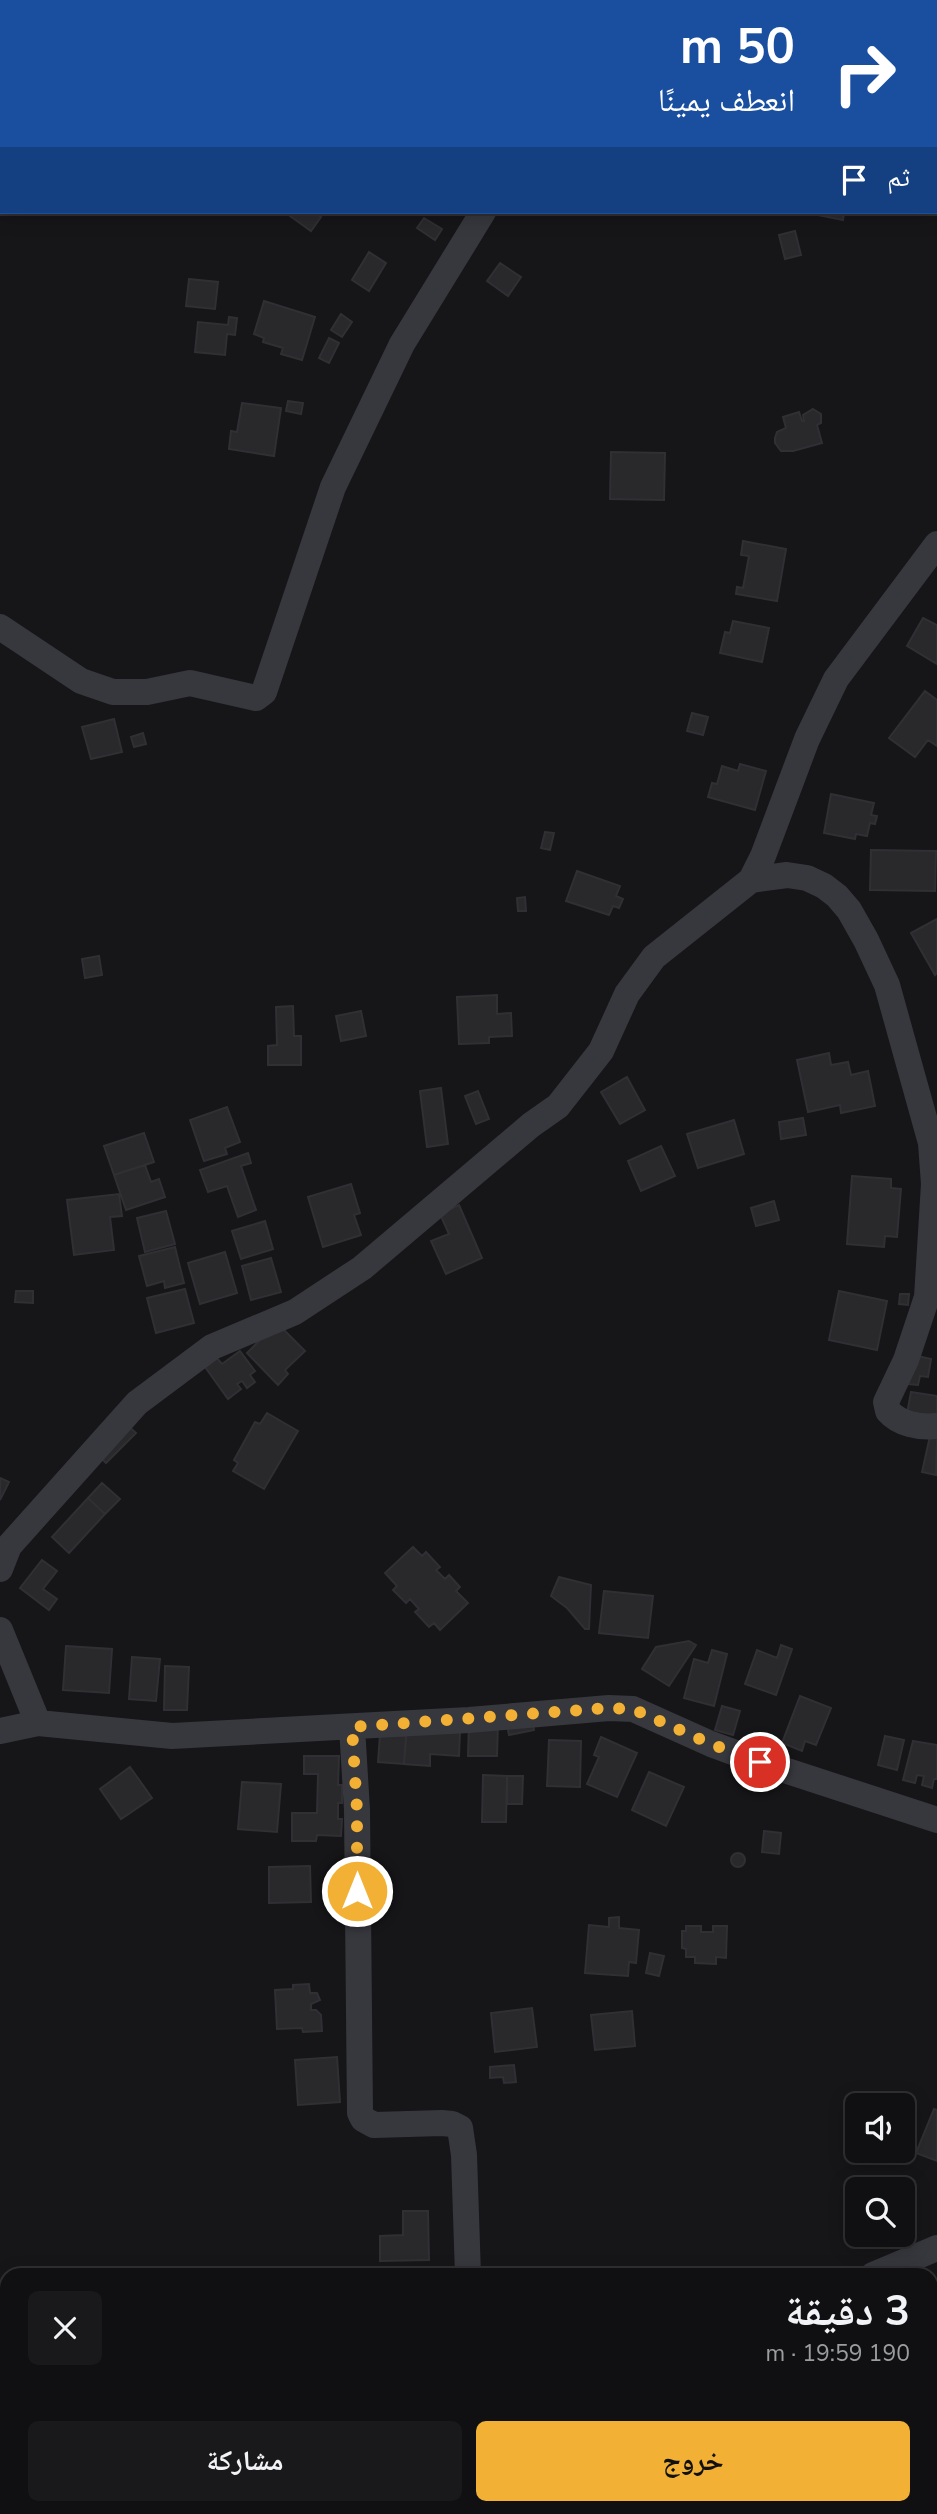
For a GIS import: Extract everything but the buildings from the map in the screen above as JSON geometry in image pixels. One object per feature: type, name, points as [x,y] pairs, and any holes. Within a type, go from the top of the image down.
[{"type":"street","points":[[0,627],[81,681],[113,692],[147,692],[190,683],[256,698],[261,696],[333,487],[402,344],[482,214]]},
{"type":"street","points":[[0,1569],[9,1546],[137,1403],[212,1347],[295,1312],[362,1268],[531,1125],[558,1106],[601,1051],[627,994],[653,957],[751,880],[763,856],[807,739],[836,678],[937,544]]},
{"type":"street","points":[[751,880],[787,875],[807,878],[837,896],[849,910],[866,940],[887,985],[931,1143],[934,1184],[927,1297],[906,1360],[886,1402],[888,1410],[900,1420],[924,1427],[937,1426]]},
{"type":"street","points":[[0,1630],[38,1723]]},
{"type":"street","points":[[0,1731],[38,1723],[172,1736],[352,1727],[609,1708],[633,1709],[711,1744],[760,1762],[937,1820]]},
{"type":"street","points":[[352,1727],[357,1810],[360,2113],[363,2119],[374,2125],[442,2123],[460,2128],[464,2155],[468,2268]]},
{"type":"street","points":[[890,2268],[937,2248]]},
{"type":"route","points":[[357,1891],[357,1810],[352,1727],[609,1708],[633,1709],[711,1744],[760,1762]]}]
